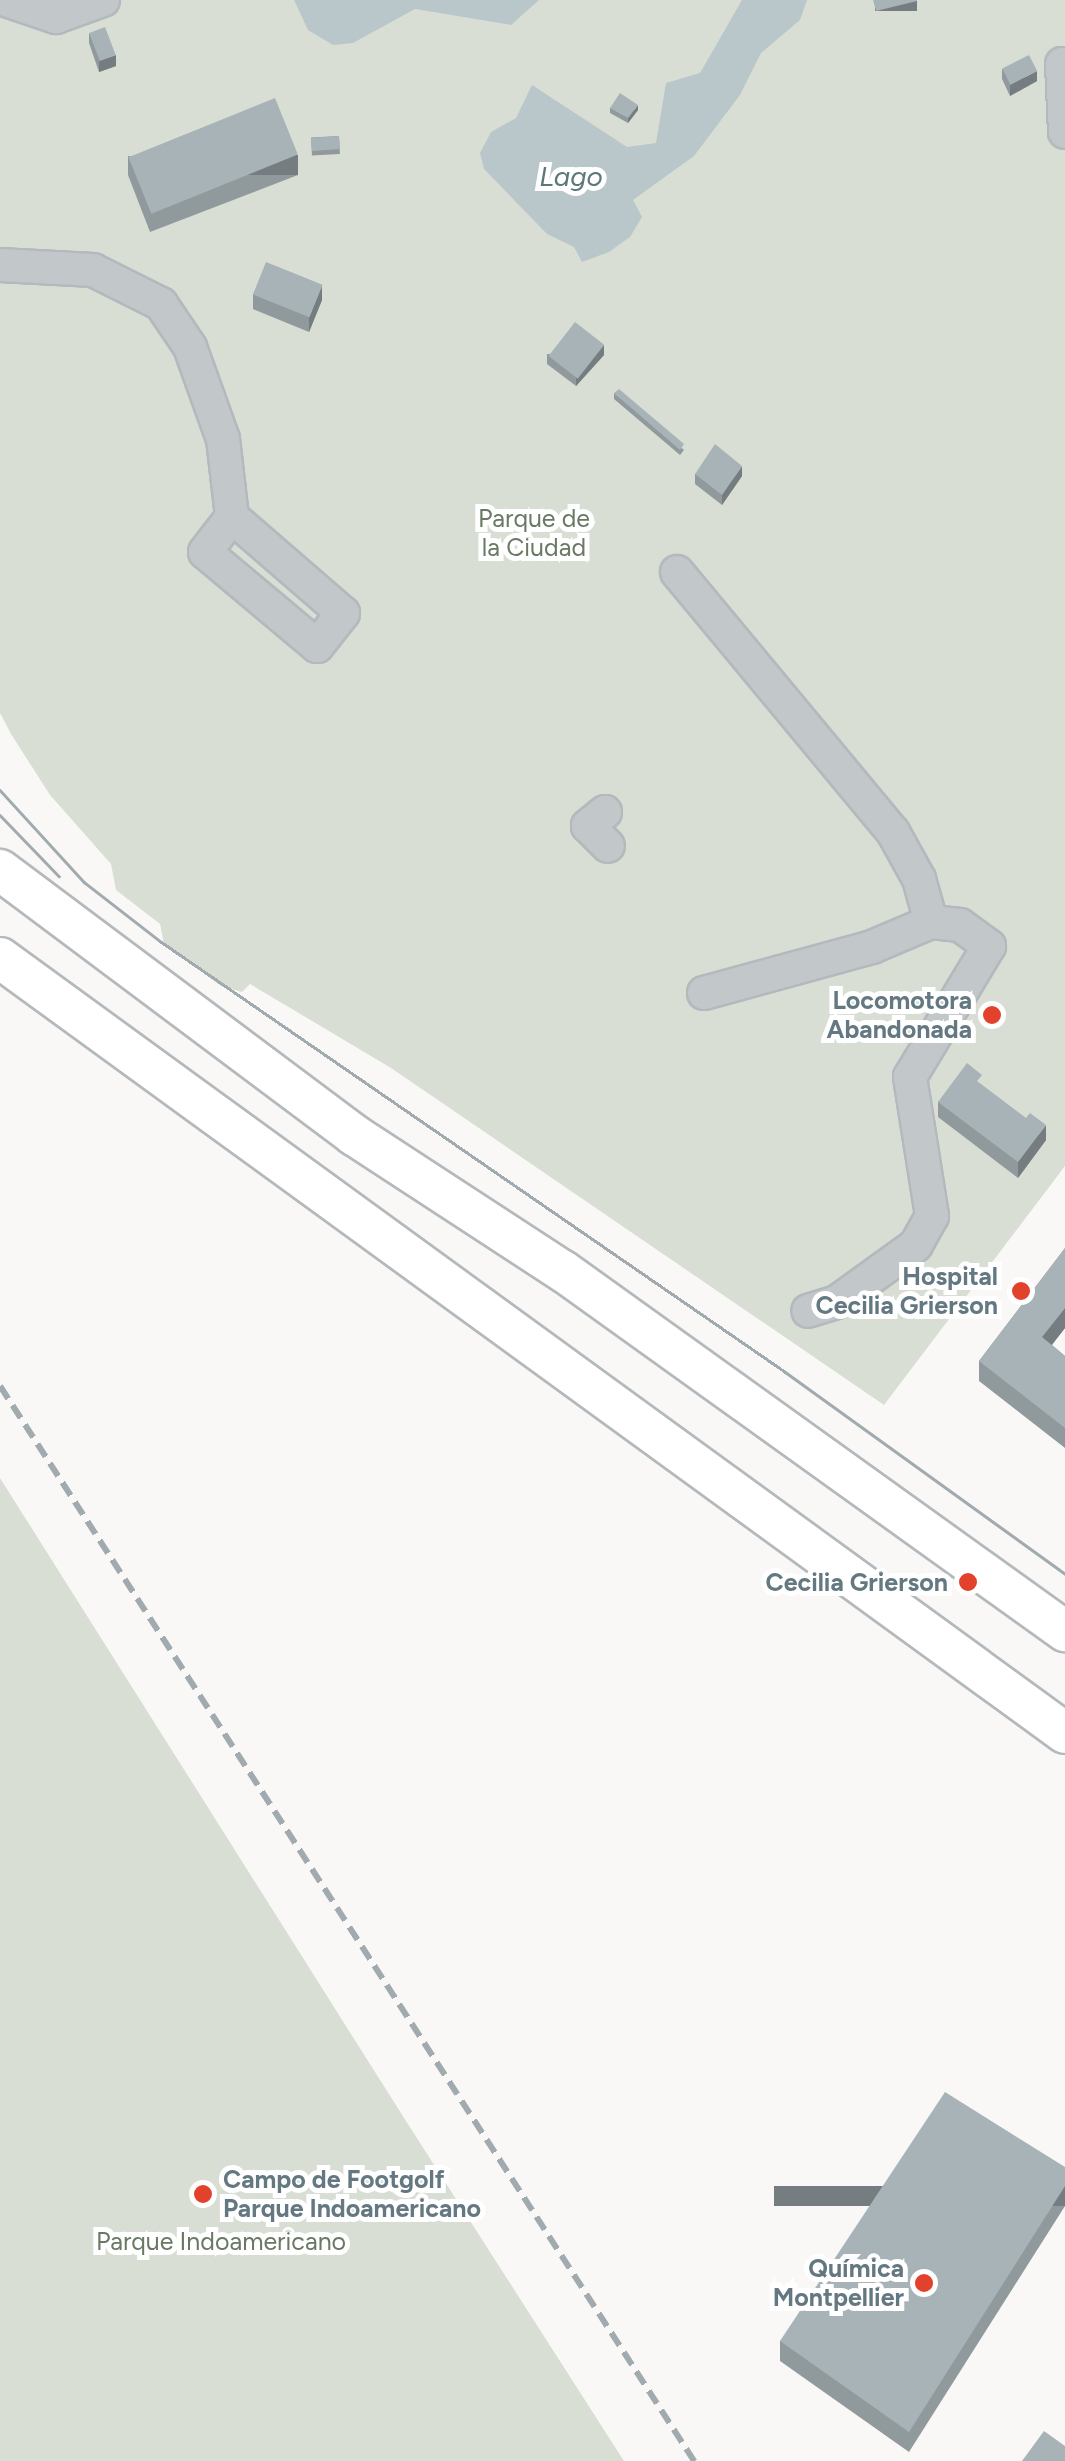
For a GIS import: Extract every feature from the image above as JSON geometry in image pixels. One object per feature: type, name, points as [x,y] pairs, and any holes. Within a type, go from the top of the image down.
[{"type":"main road","points":[[0,870],[354,1135],[564,1272],[1065,1631]]},
{"type":"main road","points":[[0,958],[1065,1733]]},
{"type":"street","points":[[6,0],[56,18],[103,0]]},
{"type":"street","points":[[1062,64],[1065,132]]},
{"type":"street","points":[[0,265],[93,270],[161,304],[190,348],[223,438],[246,517]]},
{"type":"street","points":[[678,572],[893,832],[919,879],[931,922]]},
{"type":"street","points":[[604,812],[588,826],[608,846]]},
{"type":"street","points":[[704,993],[872,946],[931,922],[960,925],[989,946],[910,1078],[932,1216],[916,1245],[837,1302],[808,1311]]},
{"type":"green space","name":"Parque de la Ciudad","points":[[0,0],[1065,0],[1065,1166],[884,1405],[391,1068],[250,984],[242,992],[221,986],[164,944],[160,924],[116,890],[111,864],[50,795],[11,734],[0,713]]},
{"type":"green space","name":"Parque Indoamericano","points":[[0,1478],[399,2110],[624,2461],[0,2461]]},
{"type":"water","points":[[294,0],[539,0],[511,25],[415,9],[353,43],[333,45],[308,30]]},
{"type":"water","name":"Lago","points":[[742,0],[807,0],[800,20],[761,53],[740,95],[694,156],[633,200],[642,217],[630,237],[609,252],[582,262],[574,247],[547,234],[484,169],[480,153],[491,132],[516,118],[532,85],[627,147],[656,143],[666,83],[700,73]]},
{"type":"building","points":[[873,0],[917,0],[917,1],[876,11]]},
{"type":"building","points":[[105,27],[116,55],[100,61],[89,33]]},
{"type":"building","points":[[1029,55],[1037,71],[1010,85],[1002,69]]},
{"type":"building","points":[[620,93],[638,105],[628,118],[610,108]]},
{"type":"building","points":[[275,98],[298,155],[151,214],[129,157]]},
{"type":"building","points":[[339,136],[340,149],[312,151],[311,138]]},
{"type":"building","points":[[266,262],[323,285],[309,317],[253,294]]},
{"type":"building","points":[[575,322],[604,345],[578,379],[549,356]]},
{"type":"building","points":[[619,389],[684,444],[680,450],[614,393]]},
{"type":"building","points":[[715,444],[742,466],[722,495],[695,474]]},
{"type":"building","points":[[967,1063],[982,1075],[977,1081],[1026,1118],[1030,1113],[1046,1125],[1018,1162],[938,1102]]},
{"type":"building","points":[[1065,1248],[1065,1308],[1042,1337],[1065,1356],[1065,1428],[979,1361]]},
{"type":"building","name":"Química Montpellier","points":[[945,2092],[1065,2167],[1065,2186],[909,2432],[780,2341]]},
{"type":"building","points":[[1044,2431],[1065,2446],[1065,2461],[1022,2461]]},
{"type":"tram line","points":[[0,790],[84,882],[160,941],[784,1371],[1065,1574]]},
{"type":"tram line","points":[[0,815],[59,876]]},
{"type":"railway","points":[[0,1386],[694,2461]]},
{"type":"place","name":"Locomotora Abandonada","points":[[992,1015]]},
{"type":"place","name":"Hospital Cecilia Grierson","points":[[1021,1291]]},
{"type":"place","name":"Cecilia Grierson","points":[[968,1582]]},
{"type":"place","name":"Campo de Footgolf Parque Indoamericano","points":[[203,2194]]},
{"type":"place","name":"Química Montpellier","points":[[924,2283]]}]
